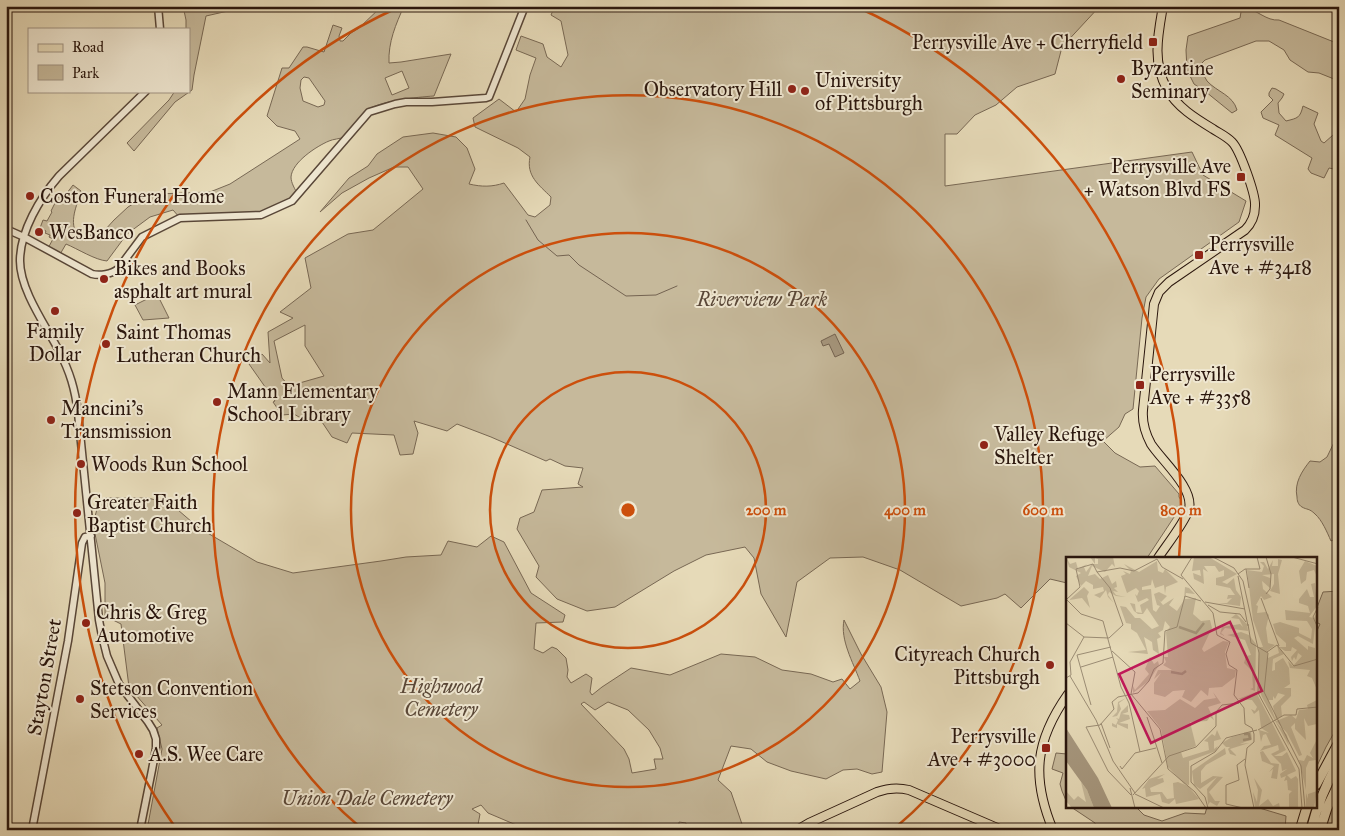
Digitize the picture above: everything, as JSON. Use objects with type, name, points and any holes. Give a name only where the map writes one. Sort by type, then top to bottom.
[{"type":"highway","points":[[1318,781],[1339,742]]},
{"type":"highway","points":[[1311,830],[1320,802],[1339,761]]},
{"type":"highway","points":[[1322,830],[1327,808],[1339,783]]},
{"type":"highway","points":[[1300,830],[1307,808]]},
{"type":"main road","points":[[1159,557],[1185,518],[1190,501],[1186,491],[1151,443],[1144,427],[1142,410],[1154,304],[1160,292],[1169,282],[1245,230],[1251,222],[1255,205],[1253,191],[1234,145],[1227,138],[1182,108],[1166,87],[1159,70],[1157,53],[1157,40],[1163,6]]},
{"type":"main road","points":[[1052,830],[1041,794],[1040,755],[1049,725],[1066,697]]},
{"type":"main road","points":[[797,830],[880,791],[896,788],[909,790],[1002,830]]},
{"type":"street","points":[[158,6],[160,28]]},
{"type":"street","points":[[6,229],[96,275],[114,272],[142,238],[180,218],[258,216],[289,204],[331,158],[369,112],[406,102],[432,102],[489,97],[525,6]]},
{"type":"street","points":[[140,830],[156,739],[148,722],[119,684],[107,656],[99,620],[74,387],[59,351],[23,283],[20,260],[24,237],[35,211],[50,186],[145,92]]},
{"type":"street","name":"Stayton Street","points":[[32,830],[68,641],[82,543],[85,537],[90,536]]},
{"type":"green space","points":[[183,6],[214,6],[228,11],[206,16],[192,90],[190,91],[190,28],[186,28]]},
{"type":"green space","points":[[382,6],[404,6],[391,40],[389,63],[451,54],[434,96],[389,102],[366,111],[344,137],[324,143],[300,160],[292,171],[291,177],[292,184],[298,195],[263,215],[180,218],[173,210],[150,217],[127,234],[107,261],[66,244],[59,256],[47,250],[53,239],[45,233],[46,231],[40,228],[43,220],[47,221],[58,197],[64,197],[73,185],[81,191],[74,214],[75,231],[78,236],[87,236],[104,231],[128,207],[141,199],[157,194],[210,192],[230,184],[300,139],[295,131],[277,126],[267,116],[282,68],[289,68],[303,47],[324,52],[333,25],[342,28],[339,36],[340,41],[343,41]],"holes":[[[402,71],[409,88],[392,95],[385,78]],[[304,77],[309,78],[325,101],[324,105],[318,107],[303,101],[300,88],[301,80]]]},
{"type":"green space","name":"Riverview Park","points":[[555,6],[1100,6],[1062,47],[1055,74],[1017,87],[996,105],[975,115],[957,134],[945,134],[945,186],[1192,152],[1203,175],[1246,201],[1239,222],[1159,279],[1146,297],[1142,318],[1133,409],[1125,414],[1119,427],[1103,441],[1115,453],[1140,467],[1155,466],[1179,494],[1181,500],[1180,508],[1148,557],[1066,557],[1066,583],[1050,579],[1021,608],[1005,594],[997,598],[961,606],[900,570],[863,557],[830,558],[797,582],[786,637],[761,594],[754,558],[745,547],[706,555],[674,571],[615,607],[587,611],[557,599],[536,577],[539,566],[517,529],[520,518],[534,512],[542,490],[583,487],[578,484],[583,468],[565,466],[550,459],[546,461],[457,424],[447,431],[414,421],[418,433],[413,454],[400,455],[394,435],[352,433],[347,443],[332,437],[320,419],[311,416],[304,420],[294,414],[282,415],[273,402],[275,401],[249,364],[262,354],[270,363],[268,332],[293,318],[280,312],[311,288],[305,258],[348,234],[373,230],[423,189],[408,167],[394,167],[342,193],[320,212],[349,178],[368,166],[377,154],[403,137],[433,133],[456,137],[467,148],[475,169],[469,184],[487,186],[504,183],[528,215],[535,217],[550,205],[551,197],[534,180],[530,170],[530,157],[518,148],[475,127],[473,118],[499,99],[516,112],[525,99],[536,58],[516,50],[521,36],[543,44],[547,57],[561,67],[568,55],[561,21],[551,15]],"holes":[[[305,325],[305,346],[324,376],[289,386],[282,378],[274,341]]]},
{"type":"green space","points":[[1245,8],[1334,42],[1337,37],[1339,38],[1339,81],[1319,73],[1308,72],[1290,60],[1284,50],[1269,41],[1256,41],[1205,60],[1200,65],[1207,81],[1228,97],[1237,110],[1232,113],[1194,84],[1187,70],[1186,50],[1188,36],[1240,18],[1241,12]]},
{"type":"green space","points":[[1272,88],[1284,94],[1278,103],[1279,113],[1286,121],[1298,117],[1303,106],[1318,113],[1314,124],[1321,141],[1324,143],[1336,134],[1339,142],[1339,170],[1329,168],[1324,178],[1311,173],[1308,169],[1312,158],[1275,135],[1279,125],[1263,118],[1261,112],[1273,100],[1269,96]]},
{"type":"green space","points":[[174,92],[189,92],[175,102],[134,151],[127,143],[169,100]]},
{"type":"green space","points":[[157,294],[169,318],[143,320],[135,305]]},
{"type":"green space","points":[[1339,432],[1339,541],[1336,539],[1331,541],[1318,517],[1299,504],[1296,492],[1302,473],[1310,461],[1320,462],[1327,457]]},
{"type":"green space","points":[[104,498],[148,498],[171,504],[199,528],[257,562],[293,573],[406,557],[441,555],[448,541],[477,547],[491,536],[504,542],[531,593],[565,615],[563,622],[536,623],[534,649],[543,653],[552,647],[557,649],[566,658],[567,677],[571,683],[586,674],[592,678],[590,692],[592,695],[631,668],[670,675],[721,654],[755,657],[782,670],[811,674],[833,682],[842,679],[850,689],[860,681],[845,643],[844,620],[861,654],[881,687],[887,712],[882,772],[872,774],[857,769],[843,770],[826,779],[791,771],[767,762],[751,749],[731,746],[718,780],[731,792],[744,830],[686,830],[686,823],[679,822],[679,830],[528,830],[488,813],[481,805],[472,809],[480,814],[477,830],[147,830],[162,749],[157,728],[162,725],[129,687],[121,624],[105,616],[105,583],[93,524],[97,509]],"holes":[[[584,702],[595,710],[608,702],[628,710],[649,730],[660,748],[663,759],[654,759],[656,769],[632,773],[629,759],[624,749],[581,704]]]},
{"type":"green space","points":[[1339,591],[1339,724],[1318,764],[1318,628],[1320,624],[1318,623],[1318,605],[1323,592]]},
{"type":"green space","points":[[1056,753],[1066,754],[1066,801],[1060,784],[1063,773],[1052,769]]},
{"type":"green space","points":[[1339,783],[1339,830],[1323,830]]},
{"type":"green space","points":[[1072,808],[1137,808],[1144,815],[1162,821],[1185,813],[1205,814],[1207,808],[1259,808],[1286,816],[1285,830],[1097,830],[1095,823]]},
{"type":"shaded area","points":[[835,334],[844,353],[835,357],[829,344],[823,346],[821,341]]},
{"type":"waterway","points":[[526,220],[538,240],[557,256],[569,255],[579,265],[626,296],[656,295],[677,286]]},
{"type":"place","name":"Perrysville Ave + Cherryfield","points":[[1153,42]]},
{"type":"place","name":"Byzantine Seminary","points":[[1121,79]]},
{"type":"place","name":"Observatory Hill","points":[[792,89]]},
{"type":"place","name":"University of Pittsburgh","points":[[805,91]]},
{"type":"place","name":"Perrysville Ave + Watson Blvd FS","points":[[1241,177]]},
{"type":"place","name":"Coston Funeral Home","points":[[30,196]]},
{"type":"place","name":"WesBanco","points":[[39,232]]},
{"type":"place","name":"Perrysville Ave + #3418","points":[[1199,255]]},
{"type":"place","name":"Bikes and Books asphalt art mural","points":[[104,279]]},
{"type":"place","name":"Family Dollar","points":[[55,311]]},
{"type":"place","name":"Saint Thomas Lutheran Church","points":[[106,344]]},
{"type":"place","name":"Perrysville Ave + #3358","points":[[1140,385]]},
{"type":"place","name":"Mann Elementary School Library","points":[[217,402]]},
{"type":"place","name":"Mancini's Transmission","points":[[51,420]]},
{"type":"place","name":"Valley Refuge Shelter","points":[[984,445]]},
{"type":"place","name":"Woods Run School","points":[[81,464]]},
{"type":"place","name":"Greater Faith Baptist Church","points":[[77,513]]},
{"type":"place","name":"Chris & Greg Automotive","points":[[86,623]]},
{"type":"place","name":"Cityreach Church Pittsburgh","points":[[1050,665]]},
{"type":"place","name":"Stetson Convention Services","points":[[80,699]]},
{"type":"place","name":"Perrysville Ave + #3000","points":[[1046,748]]},
{"type":"place","name":"A.S. Wee Care","points":[[139,754]]},
{"type":"park label","name":"Highwood Cemetery","points":[[441,698]]},
{"type":"park label","name":"Union Dale Cemetery","points":[[367,798]]}]
